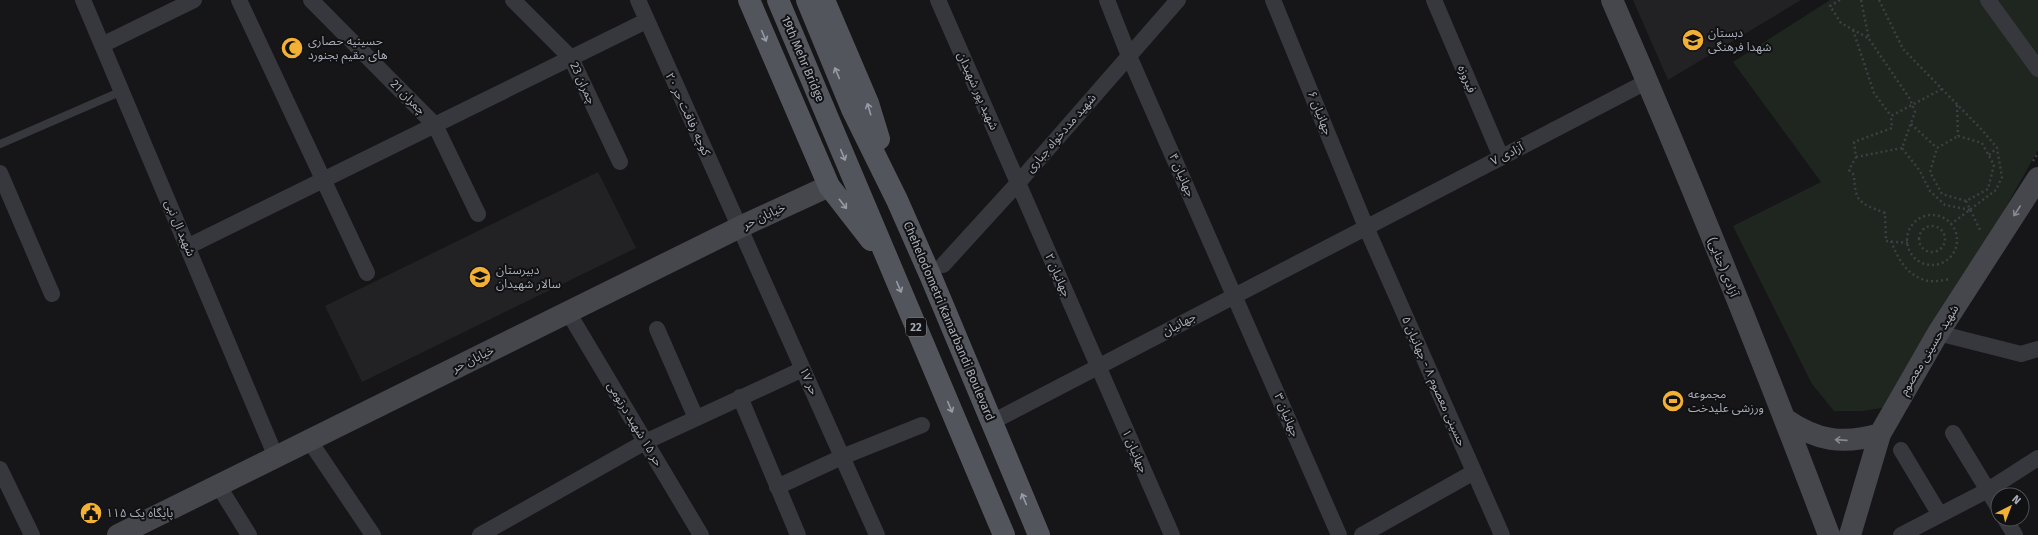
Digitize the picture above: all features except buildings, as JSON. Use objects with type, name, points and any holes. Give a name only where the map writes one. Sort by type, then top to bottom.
[{"type":"main road","points":[[749,0],[829,186],[889,263]]},
{"type":"main road","name":"19th Mehr Bridge","points":[[778,0],[889,263]]},
{"type":"main road","name":"Chehelodometri Kamarbandi Boulevard","points":[[807,0],[852,109],[897,200],[1039,535]]},
{"type":"main road","points":[[824,0],[868,103],[897,200]]},
{"type":"main road","name":"آزادی (حنایی)","points":[[1612,0],[1648,81],[1785,418],[1830,535]]},
{"type":"main road","name":"شهید حسینی معصوم","points":[[1850,535],[1880,434],[1938,333],[2038,178]]},
{"type":"main road","name":"خیابان حر","points":[[118,535],[740,227],[829,186]]},
{"type":"main road","name":"22","points":[[889,263],[1004,535]]},
{"type":"main road","points":[[1785,418],[1799,428],[1830,440],[1847,441],[1880,434]]},
{"type":"street","name":"شهید ال نبی","points":[[83,0],[276,457]]},
{"type":"street","points":[[102,45],[194,0]]},
{"type":"street","points":[[239,0],[367,273]]},
{"type":"street","name":"چمران 21","points":[[311,0],[435,125],[478,214]]},
{"type":"street","name":"چمران 23","points":[[512,0],[571,58],[620,162]]},
{"type":"street","name":"کوچه رفاقت حر ۲۰","points":[[638,0],[646,21],[740,227]]},
{"type":"street","name":"شهید پور شهیدان","points":[[938,0],[1018,183]]},
{"type":"street","name":"جهانیان ۴","points":[[1107,0],[1129,56],[1235,295]]},
{"type":"street","name":"شهید مددخواه جباری","points":[[943,264],[1018,183],[1178,0]]},
{"type":"street","name":"جهانیان ۶","points":[[1273,0],[1366,227]]},
{"type":"street","name":"فیروزه","points":[[1434,0],[1500,157]]},
{"type":"street","points":[[1988,0],[2038,69]]},
{"type":"street","points":[[187,247],[646,21]]},
{"type":"street","name":"آزادی ۷","points":[[1366,227],[1648,81]]},
{"type":"street","points":[[0,173],[52,294]]},
{"type":"street","name":"جهانیان ۲","points":[[1018,183],[1098,366]]},
{"type":"street","name":"حر ۱۷","points":[[740,227],[877,535]]},
{"type":"street","name":"جهانیان","points":[[992,422],[1366,227]]},
{"type":"street","name":"حسینی معصوم ۸ - جهانیان ۵","points":[[1366,227],[1502,535]]},
{"type":"street","name":"جهانیان ۳","points":[[1235,295],[1339,535]]},
{"type":"street","name":"حر ۱۵ شهید درتومی","points":[[568,312],[701,535]]},
{"type":"street","points":[[657,329],[696,418]]},
{"type":"street","points":[[1938,333],[2021,354],[2038,349]]},
{"type":"street","name":"جهانیان ۱","points":[[1098,366],[1172,535]]},
{"type":"street","points":[[480,535],[645,442],[803,369]]},
{"type":"street","points":[[740,397],[797,534]]},
{"type":"street","points":[[778,486],[842,457],[922,425]]},
{"type":"street","points":[[1953,432],[1990,493]]},
{"type":"street","points":[[309,440],[373,535]]},
{"type":"street","points":[[1901,450],[1940,515]]},
{"type":"street","points":[[1901,535],[1988,490],[2038,458]]},
{"type":"street","points":[[0,469],[32,535]]},
{"type":"street","points":[[1362,535],[1474,472]]},
{"type":"street","points":[[218,485],[249,535]]},
{"type":"lane","points":[[0,144],[122,91]]},
{"type":"path","points":[[1840,0],[1830,6],[1841,23],[1869,39]]},
{"type":"path","points":[[1861,0],[1869,39],[1910,99],[1915,112],[1902,148]]},
{"type":"path","points":[[1878,0],[1903,49],[1957,104],[1997,148],[2002,177],[1996,190],[1951,224]]},
{"type":"path","points":[[1853,30],[1874,93],[1891,116],[1892,128],[1854,142],[1856,157],[1849,170],[1854,175],[1855,193],[1863,204],[1885,213],[1886,241],[1908,243]]},
{"type":"path","points":[[1891,116],[1942,89]]},
{"type":"path","points":[[1957,104],[1958,136]]},
{"type":"path","points":[[1911,124],[1937,148]]},
{"type":"path","points":[[1958,136],[1982,143],[1994,165],[1988,189],[1966,201],[1942,194],[1930,172],[1937,148],[1958,136]]},
{"type":"path","points":[[1856,157],[1902,148]]},
{"type":"path","points":[[1902,148],[1920,171],[1930,191],[1945,205],[1970,210]]},
{"type":"path","points":[[1989,155],[1997,148]]},
{"type":"path","points":[[1966,201],[1983,234],[1996,243]]},
{"type":"path","points":[[1932,215],[1947,219],[1956,232],[1957,247],[1948,260],[1933,266],[1918,261],[1908,249],[1908,243],[1908,233],[1917,220],[1932,215]]},
{"type":"path","points":[[1928,225],[1939,227],[1945,236],[1943,246],[1934,253],[1924,251],[1918,242],[1920,232],[1928,225]]},
{"type":"path","points":[[1891,242],[1899,261],[1915,276],[1929,281],[1953,279]]},
{"type":"shaded area","name":"دبستان شهدا فرهنگی","points":[[1633,0],[1801,0],[1668,80]]},
{"type":"shaded area","points":[[1830,0],[2038,0],[2038,150],[1894,406],[1863,411],[1834,411],[1812,384],[1733,226],[1821,182],[1733,62]]},
{"type":"shaded area","name":"دبیرستان سالار شهیدان","points":[[598,172],[636,248],[362,382],[325,306]]},
{"type":"place","name":"دبستان شهدا فرهنگی","points":[[1693,40]]},
{"type":"place","name":"حسینیه حصاری های مقیم بجنورد","points":[[292,48]]},
{"type":"place","name":"دبیرستان سالار شهیدان","points":[[480,277]]},
{"type":"place","name":"مجموعه ورزشی علیدخت","points":[[1673,401]]},
{"type":"place","name":"پایگاه یک ۱۱۵","points":[[91,513]]}]
